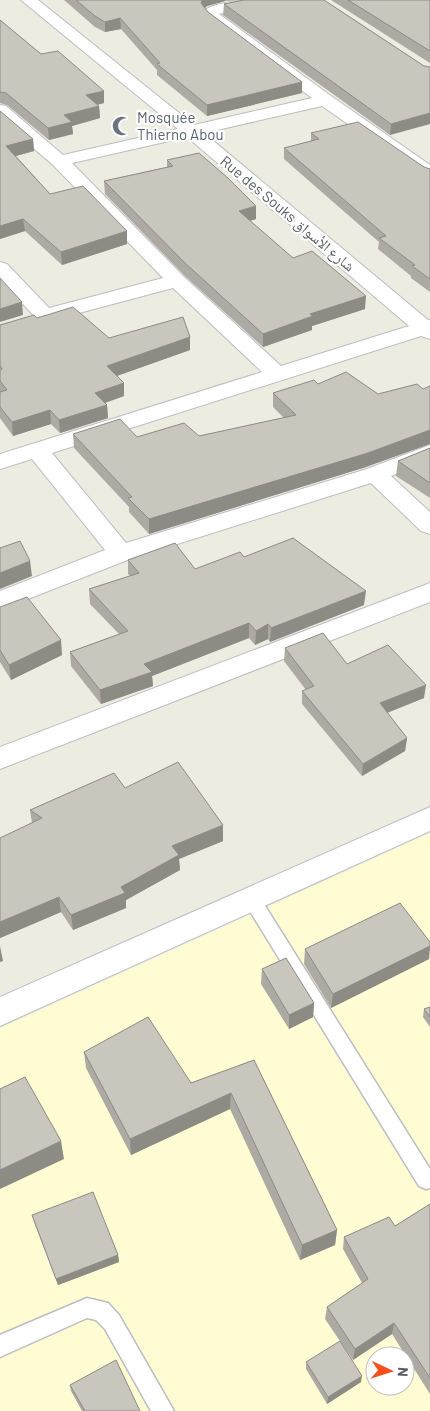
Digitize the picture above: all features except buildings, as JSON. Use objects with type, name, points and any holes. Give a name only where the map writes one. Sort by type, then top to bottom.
[{"type":"street","name":"Rue des Souks شارع الأسواق","points":[[29,0],[190,130],[428,329]]},
{"type":"street","points":[[264,0],[211,12],[214,18],[325,100],[430,173]]},
{"type":"street","points":[[59,160],[325,100]]},
{"type":"street","points":[[0,110],[59,160],[177,281],[278,375]]},
{"type":"street","points":[[0,268],[36,319],[177,281]]},
{"type":"street","points":[[0,462],[428,329]]},
{"type":"street","points":[[37,450],[121,553]]},
{"type":"street","points":[[0,601],[121,553],[375,474],[430,452]]},
{"type":"street","points":[[375,474],[430,526]]},
{"type":"street","points":[[0,758],[430,592]]},
{"type":"street","points":[[0,1012],[430,818]]},
{"type":"lane","points":[[251,898],[426,1180]]},
{"type":"lane","points":[[0,1346],[87,1308],[101,1310],[112,1322],[163,1411]]},
{"type":"shaded area","points":[[430,833],[430,1411],[0,1411],[0,1028]]},
{"type":"place","name":"Mosquée Thierno Abou","points":[[122,126]]}]
